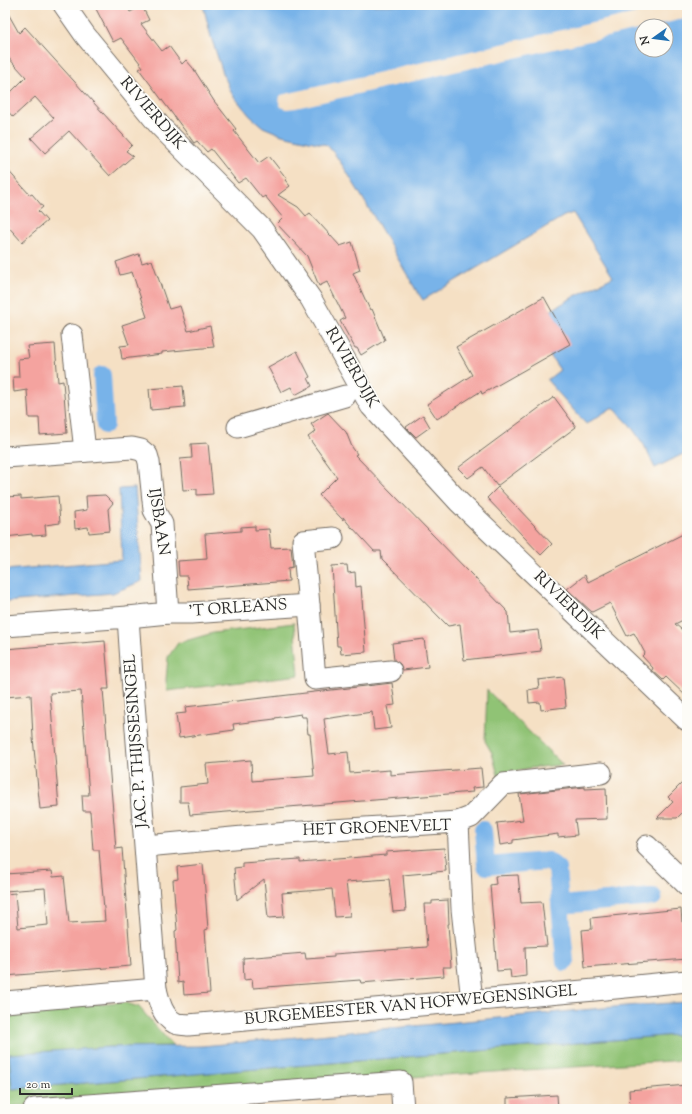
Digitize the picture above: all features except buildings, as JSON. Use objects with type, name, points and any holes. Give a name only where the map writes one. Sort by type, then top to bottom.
[{"type":"street","name":"RIVIERDIJK","points":[[64,5],[85,35],[160,126],[262,229],[311,299],[371,406],[459,502],[687,720]]},
{"type":"street","points":[[72,335],[85,451]]},
{"type":"street","name":"RIVIERDIJK","points":[[238,427],[345,396]]},
{"type":"street","name":"IJSBAAN","points":[[5,457],[132,448],[141,450],[147,455],[151,472],[154,510],[162,524],[168,613]]},
{"type":"street","name":"'T ORLEANS","points":[[333,538],[303,541],[315,679],[391,671]]},
{"type":"street","name":"'T ORLEANS","points":[[168,613],[191,613],[309,604]]},
{"type":"street","points":[[5,626],[168,613]]},
{"type":"street","name":"JAC. P. THIJSSESINGEL","points":[[128,617],[156,989]]},
{"type":"street","points":[[458,822],[471,817],[503,784],[601,773]]},
{"type":"street","name":"HET GROENEVELT","points":[[146,846],[287,833],[458,822],[462,908],[472,1001]]},
{"type":"street","points":[[647,846],[687,885]]},
{"type":"street","name":"BURGEMEESTER VAN HOFWEGENSINGEL","points":[[156,989],[158,999],[165,1014],[175,1023],[188,1025],[687,981]]},
{"type":"street","points":[[5,1002],[156,989]]},
{"type":"street","points":[[34,1109],[401,1082],[403,1109]]},
{"type":"green space","points":[[294,623],[299,675],[167,691],[166,680],[168,657],[178,643],[213,633]]},
{"type":"green space","points":[[487,690],[563,765],[521,770],[499,779],[492,753],[485,741]]},
{"type":"green space","points":[[123,1002],[139,1007],[173,1046],[109,1047],[9,1054],[12,1089],[687,1034],[687,1060],[315,1083],[5,1107],[5,1010]]},
{"type":"water","points":[[203,5],[687,5],[687,452],[655,468],[644,445],[630,425],[613,407],[586,424],[547,380],[560,370],[549,354],[550,311],[575,296],[613,277],[573,213],[564,216],[423,300],[332,150],[327,145],[282,135],[263,127],[250,116],[232,94],[211,37]]},
{"type":"water","points":[[135,488],[142,581],[113,593],[5,602],[5,570],[122,560],[119,489]]},
{"type":"water","points":[[687,1002],[687,1034],[12,1089],[9,1054],[109,1047],[202,1046],[625,1006]]},
{"type":"pier","points":[[670,5],[687,5],[687,18],[674,21],[674,18],[634,18],[634,31],[296,108],[287,109],[281,107],[278,100],[281,95]]},
{"type":"waterway","points":[[102,375],[105,425]]},
{"type":"waterway","points":[[483,830],[486,866],[548,861],[557,868],[565,962]]},
{"type":"waterway","points":[[560,905],[653,897]]}]
